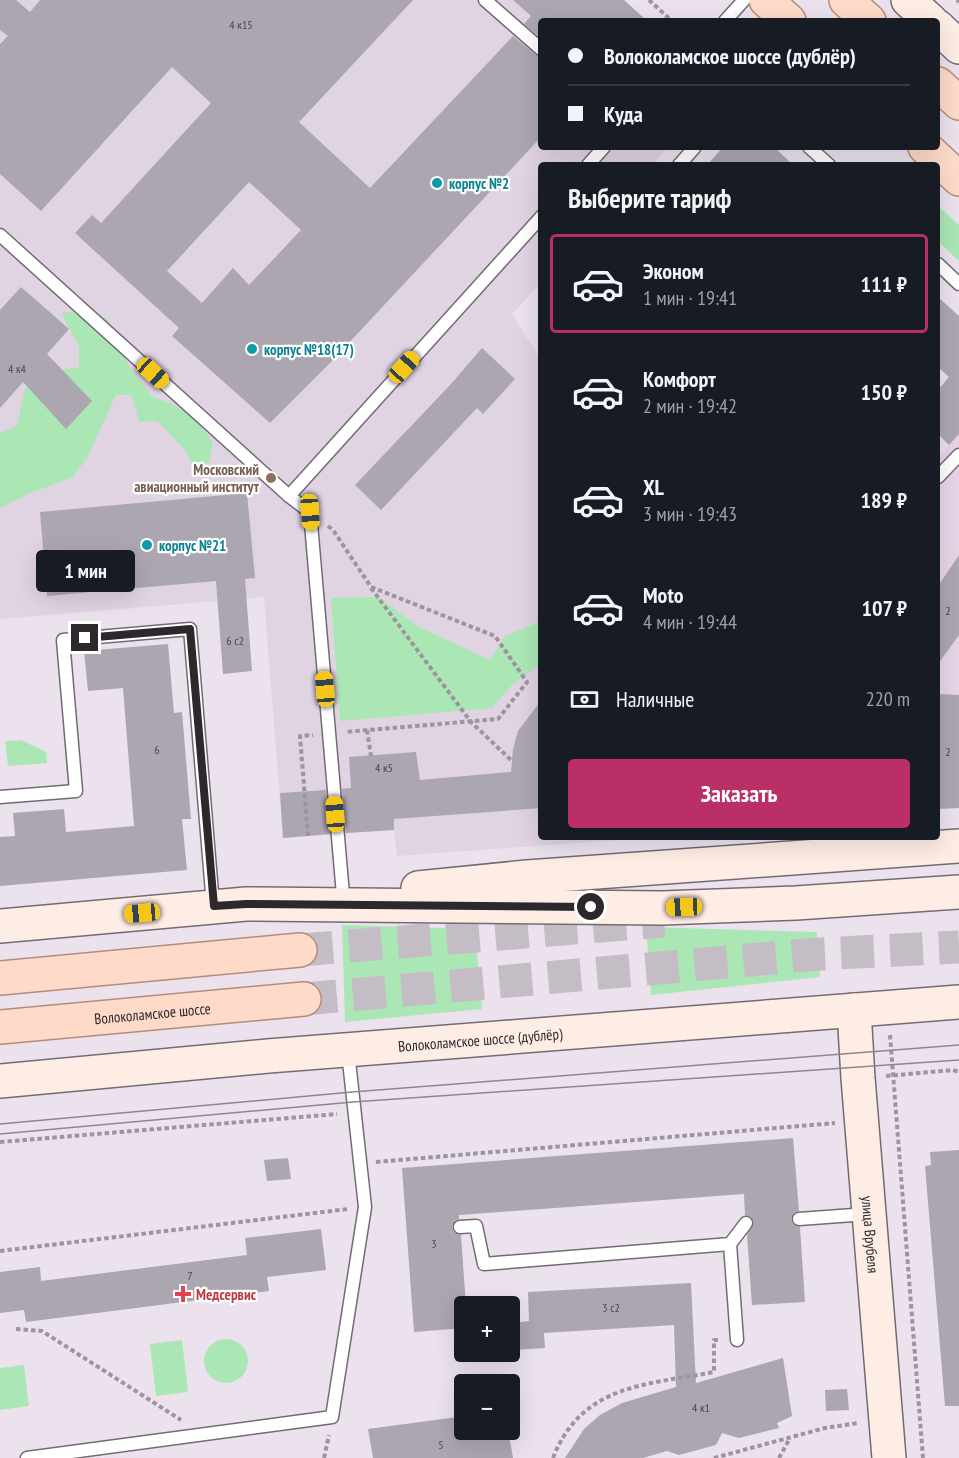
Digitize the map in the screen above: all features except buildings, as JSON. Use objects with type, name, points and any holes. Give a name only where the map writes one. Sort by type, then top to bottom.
[{"type":"main road","points":[[766,0],[786,18]]},
{"type":"main road","points":[[846,0],[866,18]]},
{"type":"main road","points":[[908,0],[928,18]]},
{"type":"main road","points":[[940,29],[959,46]]},
{"type":"main road","points":[[928,150],[959,179]]},
{"type":"main road","points":[[0,926],[821,850],[959,846]]},
{"type":"main road","points":[[246,904],[662,908],[796,903],[959,892]]},
{"type":"main road","points":[[0,978],[300,950]]},
{"type":"main road","name":"Волоколамское шоссе","points":[[0,1027],[304,999]]},
{"type":"main road","name":"Волоколамское шоссе (дублёр)","points":[[0,1081],[348,1050],[959,1002]]},
{"type":"main road","name":"улица Врубеля","points":[[854,1010],[889,1458]]},
{"type":"lane","points":[[485,0],[538,46]]},
{"type":"lane","points":[[728,18],[744,0]]},
{"type":"lane","points":[[591,162],[601,150]]},
{"type":"lane","points":[[682,162],[692,150]]},
{"type":"lane","points":[[813,150],[826,162]]},
{"type":"lane","points":[[289,496],[538,220]]},
{"type":"lane","points":[[0,235],[289,496],[310,512],[343,895]]},
{"type":"lane","points":[[940,266],[959,284]]},
{"type":"lane","points":[[940,475],[959,455]]},
{"type":"lane","points":[[0,797],[76,791],[63,640],[190,629],[214,906]]},
{"type":"lane","points":[[27,1458],[332,1418],[365,1207],[348,1050]]},
{"type":"lane","points":[[799,1219],[869,1214]]},
{"type":"lane","points":[[737,1340],[730,1244],[746,1223]]},
{"type":"lane","points":[[460,1227],[476,1226],[484,1264],[730,1244]]},
{"type":"path","points":[[649,0],[669,18]]},
{"type":"path","points":[[310,512],[333,530],[371,587],[471,722],[512,761]]},
{"type":"path","points":[[308,836],[300,736],[498,719],[527,682],[495,636],[371,587]]},
{"type":"path","points":[[367,730],[371,756]]},
{"type":"path","points":[[890,1035],[922,1458]]},
{"type":"path","points":[[858,1078],[953,1070],[959,1072]]},
{"type":"path","points":[[0,1142],[343,1114]]},
{"type":"path","points":[[371,1162],[842,1122]]},
{"type":"path","points":[[0,1251],[365,1207]]},
{"type":"path","points":[[16,1329],[42,1331],[183,1420],[185,1437]]},
{"type":"path","points":[[553,1458],[562,1437],[574,1421],[602,1398],[628,1388],[714,1372],[714,1340],[737,1340]]},
{"type":"path","points":[[714,1458],[825,1428],[859,1423]]},
{"type":"path","points":[[779,1458],[791,1437]]},
{"type":"shaded area","name":"Московский авиационный институт","points":[[0,0],[624,0],[644,18],[538,18],[538,150],[665,150],[655,162],[538,162],[538,286],[512,314],[538,355],[538,840],[618,840],[397,856],[394,830],[283,838],[264,597],[0,619]]},
{"type":"shaded area","points":[[959,434],[959,808],[940,809],[940,456]]},
{"type":"green space","points":[[940,208],[959,225],[959,261],[940,243]]},
{"type":"green space","points":[[72,312],[105,317],[121,339],[128,365],[153,397],[168,402],[191,415],[213,442],[209,463],[194,468],[185,450],[157,421],[139,422],[132,395],[116,395],[88,456],[73,477],[28,494],[0,508],[0,433],[17,426],[24,392],[36,374],[79,367],[79,346],[61,313]]},
{"type":"green space","points":[[378,597],[419,627],[490,660],[505,636],[538,622],[538,665],[511,686],[492,708],[340,721],[331,598]]},
{"type":"green space","points":[[21,740],[46,752],[47,763],[8,766],[5,741]]},
{"type":"green space","points":[[342,925],[475,929],[482,1009],[345,1022]]},
{"type":"green space","points":[[646,927],[817,932],[820,977],[651,995]]},
{"type":"green space","points":[[226,1339],[241,1346],[248,1361],[241,1376],[226,1383],[211,1376],[204,1361],[211,1346]]},
{"type":"green space","points":[[182,1340],[188,1392],[156,1396],[150,1344]]},
{"type":"green space","points":[[24,1365],[29,1406],[0,1410],[0,1368]]},
{"type":"tunnel","points":[[300,950],[664,921]]},
{"type":"tunnel","points":[[304,999],[818,954],[959,947]]},
{"type":"tram line","points":[[0,1124],[352,1092],[959,1045]]},
{"type":"tram line","points":[[0,1134],[353,1102],[959,1060]]},
{"type":"place","name":"корпус №2","points":[[437,183]]},
{"type":"place","name":"корпус №18(17)","points":[[252,349]]},
{"type":"place","name":"Московский авиационный институт","points":[[271,478]]},
{"type":"place","name":"корпус №21","points":[[147,545]]},
{"type":"place","name":"Медсервис","points":[[183,1294]]},
{"type":"route","points":[[85,638],[190,629],[214,906],[246,904],[591,907]]}]
